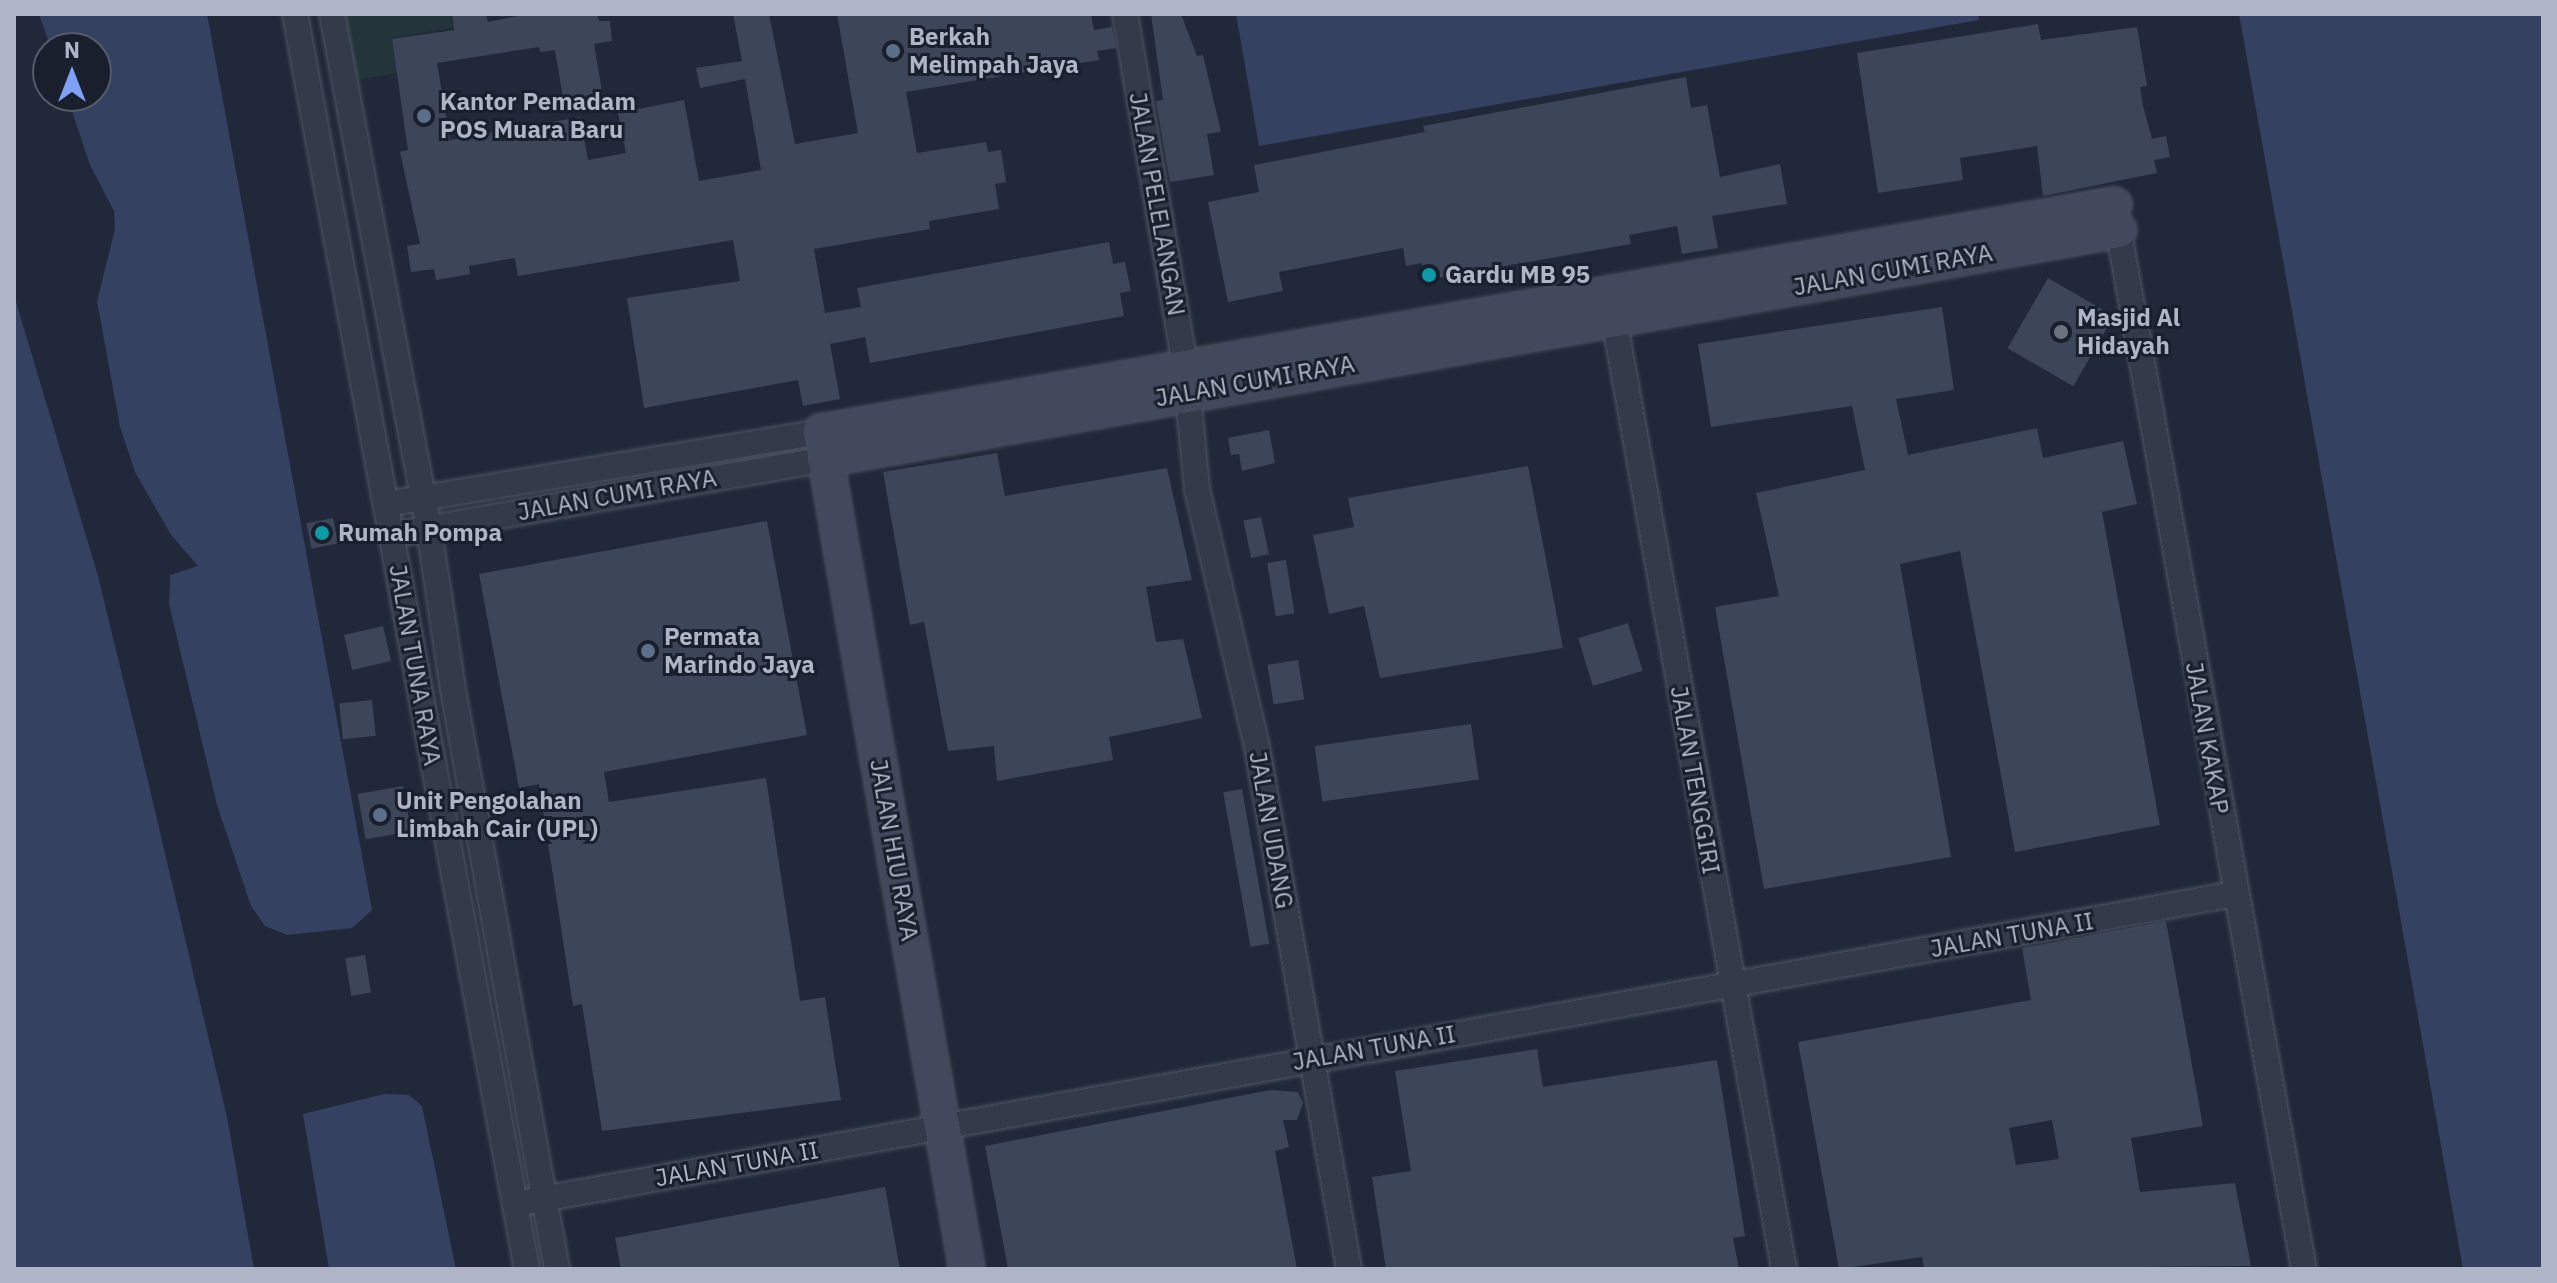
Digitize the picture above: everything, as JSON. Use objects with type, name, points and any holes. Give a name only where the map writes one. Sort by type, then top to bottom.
[{"type":"street","name":"JALAN TUNA RAYA","points":[[295,14],[527,1269]]},
{"type":"street","name":"JALAN TUNA RAYA","points":[[332,14],[429,529],[453,690],[557,1269]]},
{"type":"street","name":"JALAN PELELANGAN","points":[[1125,14],[1187,379]]},
{"type":"street","name":"JALAN CUMI RAYA","points":[[391,535],[568,502],[823,445],[1367,347],[2117,218]]},
{"type":"street","name":"JALAN KAKAP","points":[[2117,218],[2234,894],[2304,1269]]},
{"type":"street","points":[[347,295],[384,288]]},
{"type":"street","name":"JALAN TENGGIRI","points":[[1612,305],[1784,1269]]},
{"type":"street","name":"JALAN UDANG","points":[[1187,379],[1197,489],[1257,747],[1349,1269]]},
{"type":"street","name":"JALAN CUMI RAYA","points":[[386,504],[563,475],[823,445]]},
{"type":"street","name":"JALAN HIU RAYA","points":[[823,445],[967,1269]]},
{"type":"street","points":[[563,475],[568,502]]},
{"type":"street","points":[[420,696],[453,690]]},
{"type":"street","name":"JALAN TUNA II","points":[[515,1204],[2234,894]]},
{"type":"street","points":[[465,939],[497,931]]},
{"type":"shaded area","points":[[336,14],[451,14],[453,28],[392,38],[397,73],[347,82]]},
{"type":"water","points":[[39,14],[207,14],[372,910],[352,928],[287,935],[265,926],[251,906],[217,805],[169,604],[170,575],[198,566],[171,535],[135,472],[120,427],[97,301],[115,229],[114,211],[90,165],[72,112],[112,112],[112,32],[45,32]]},
{"type":"water","points":[[1236,14],[1978,14],[1979,20],[1259,146]]},
{"type":"water","points":[[2239,14],[2543,14],[2543,1269],[2463,1269]]},
{"type":"water","points":[[14,295],[98,576],[227,1117],[254,1269],[14,1269]]},
{"type":"water","points":[[384,1094],[409,1095],[422,1106],[456,1269],[329,1269],[303,1114]]},
{"type":"building","points":[[452,14],[486,14],[488,22],[528,14],[597,14],[599,21],[610,21],[612,41],[594,44],[604,103],[565,110],[555,50],[540,52],[539,47],[437,63],[450,140],[580,117],[588,160],[626,153],[618,113],[684,100],[699,181],[761,170],[745,79],[700,88],[696,68],[742,61],[733,14],[769,14],[795,144],[858,133],[837,14],[1091,14],[1094,30],[1112,27],[1116,48],[1097,51],[1099,60],[906,92],[917,153],[986,142],[988,152],[1001,150],[1006,182],[995,184],[999,209],[929,221],[930,229],[814,249],[825,313],[861,307],[857,288],[1109,242],[1113,264],[1125,262],[1131,291],[1120,293],[1124,316],[870,363],[865,337],[830,344],[840,399],[803,406],[798,380],[644,408],[627,298],[740,281],[733,240],[518,276],[515,258],[469,266],[470,274],[436,280],[434,269],[411,272],[407,246],[420,244],[400,152],[408,150],[392,39],[454,30]]},
{"type":"building","points":[[1151,14],[1181,14],[1197,56],[1203,55],[1221,132],[1207,134],[1214,175],[1170,182],[1156,101],[1163,100]]},
{"type":"building","points":[[2038,24],[2041,40],[2137,27],[2147,86],[2140,87],[2143,106],[2152,139],[2166,136],[2170,157],[2154,160],[2157,173],[2043,196],[2037,146],[1960,158],[1963,180],[1878,193],[1857,53]]},
{"type":"building","points":[[1686,77],[1691,108],[1707,105],[1720,177],[1780,164],[1787,204],[1712,216],[1718,248],[1682,254],[1677,226],[1629,235],[1631,244],[1425,280],[1422,263],[1406,266],[1403,248],[1279,272],[1283,291],[1228,302],[1208,202],[1259,192],[1254,165],[1425,132],[1423,126]]},
{"type":"building","name":"Masjid Al Hidayah","points":[[2048,278],[2114,316],[2073,386],[2008,348]]},
{"type":"building","points":[[1942,307],[1954,390],[1896,399],[1908,455],[2037,428],[2043,458],[2123,441],[2137,504],[2102,512],[2160,825],[2015,852],[1960,551],[1900,564],[1951,857],[1764,889],[1715,607],[1779,596],[1756,493],[1865,470],[1852,406],[1711,427],[1698,344]]},
{"type":"building","points":[[1269,430],[1275,463],[1242,471],[1239,454],[1231,455],[1228,438]]},
{"type":"building","points":[[997,453],[1005,496],[1167,468],[1192,580],[1146,587],[1156,642],[1183,639],[1202,718],[1109,737],[1113,760],[997,781],[994,746],[948,751],[924,622],[910,625],[883,472]]},
{"type":"building","points":[[1528,466],[1563,648],[1380,678],[1364,606],[1329,614],[1313,535],[1354,527],[1348,498]]},
{"type":"building","points":[[1261,517],[1269,554],[1251,558],[1243,521]]},
{"type":"building","name":"Rumah Pompa","points":[[333,518],[338,544],[311,549],[306,523]]},
{"type":"building","points":[[767,521],[807,735],[604,772],[609,802],[766,778],[800,1001],[825,997],[841,1100],[602,1131],[582,1004],[573,1006],[539,784],[519,788],[479,574]]},
{"type":"building","points":[[1286,560],[1294,613],[1276,616],[1267,563]]},
{"type":"building","points":[[1628,623],[1643,671],[1593,686],[1578,638]]},
{"type":"building","points":[[383,626],[391,661],[352,670],[344,635]]},
{"type":"building","points":[[1298,660],[1304,700],[1274,704],[1267,665]]},
{"type":"building","points":[[372,700],[376,736],[343,739],[339,703]]},
{"type":"building","points":[[1471,724],[1479,779],[1322,801],[1315,746]]},
{"type":"building","points":[[403,786],[411,831],[366,839],[358,794]]},
{"type":"building","points":[[1242,789],[1269,944],[1251,947],[1223,792]]},
{"type":"building","points":[[2166,921],[2203,1126],[2131,1138],[2140,1192],[2235,1183],[2251,1266],[1924,1269],[1922,1257],[1839,1269],[1798,1042],[2031,1000],[2022,948]],"holes":[[[2052,1120],[2059,1159],[2016,1165],[2009,1128]]]},
{"type":"building","points":[[365,955],[371,993],[351,996],[345,958]]},
{"type":"building","points":[[1537,1049],[1543,1087],[1717,1060],[1745,1236],[1733,1238],[1739,1269],[1386,1269],[1372,1177],[1411,1171],[1395,1071]]},
{"type":"building","points":[[1270,1090],[1298,1092],[1303,1103],[1297,1120],[1283,1120],[1289,1147],[1275,1151],[1297,1269],[1008,1269],[985,1146]]},
{"type":"building","points":[[885,1187],[900,1269],[621,1269],[615,1238]]},
{"type":"place","name":"Berkah Melimpah Jaya","points":[[893,51]]},
{"type":"place","name":"Kantor Pemadam POS Muara Baru","points":[[424,116]]},
{"type":"place","name":"Gardu MB 95","points":[[1429,275]]},
{"type":"place","name":"Masjid Al Hidayah","points":[[2061,332]]},
{"type":"place","name":"Rumah Pompa","points":[[322,533]]},
{"type":"place","name":"Permata Marindo Jaya","points":[[648,651]]},
{"type":"place","name":"Unit Pengolahan Limbah Cair (UPL)","points":[[380,815]]}]
